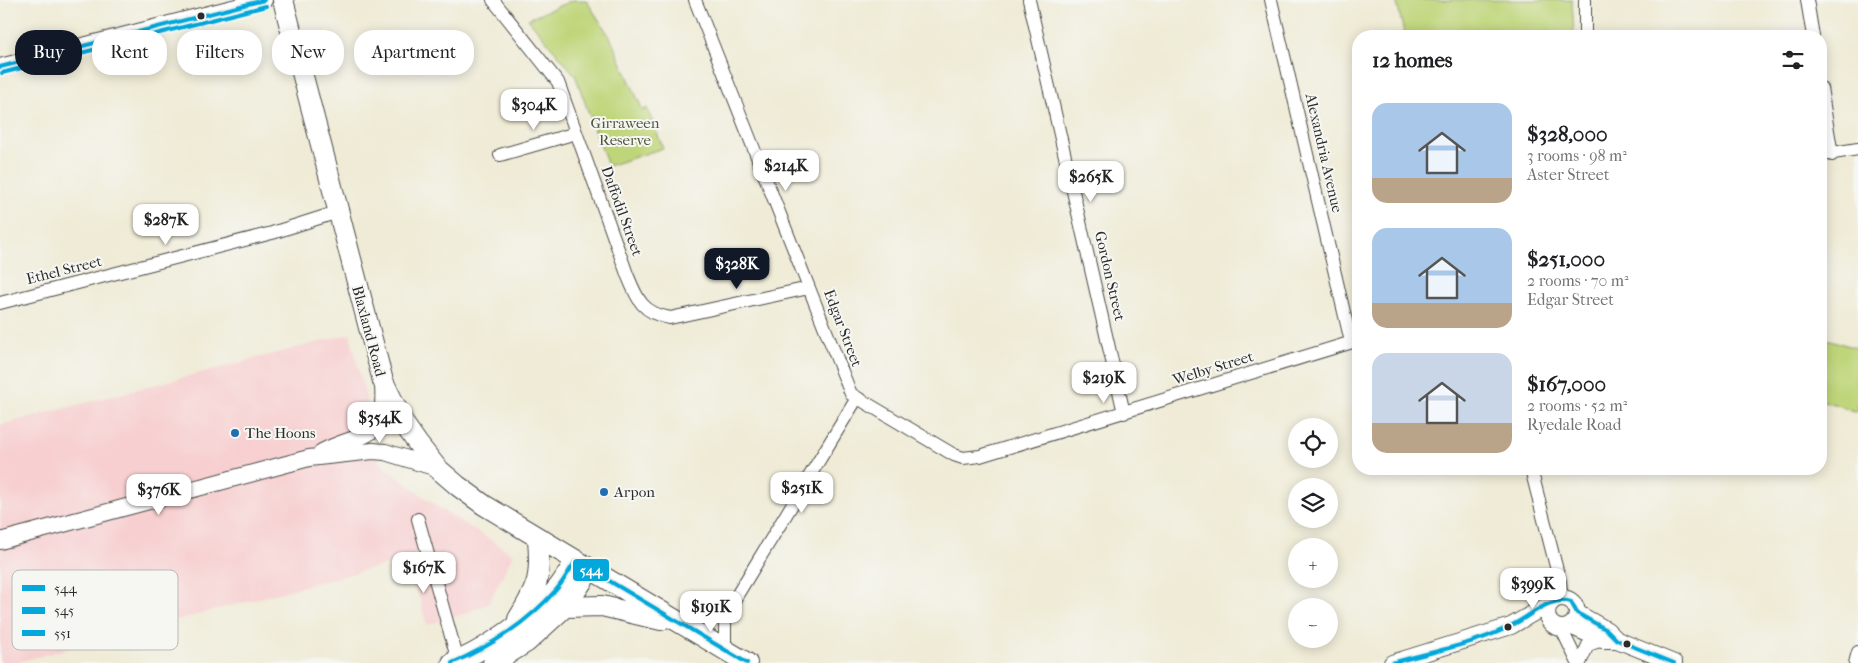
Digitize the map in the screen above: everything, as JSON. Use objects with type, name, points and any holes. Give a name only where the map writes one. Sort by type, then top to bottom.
[{"type":"main road","name":"Blaxland Road","points":[[283,0],[383,382],[404,424],[437,468],[484,505],[747,663]]},
{"type":"main road","points":[[515,625],[538,582],[540,572],[538,538]]},
{"type":"main road","points":[[455,662],[490,644],[540,607],[583,565]]},
{"type":"main road","points":[[494,663],[527,642],[565,607],[583,565]]},
{"type":"main road","points":[[565,607],[602,606],[684,625]]},
{"type":"street","points":[[0,67],[264,0]]},
{"type":"street","name":"Daffodil Street","points":[[493,0],[558,82],[634,293],[645,309],[656,316],[670,318],[809,288]]},
{"type":"street","name":"Edgar Street","points":[[695,0],[851,394],[857,398]]},
{"type":"street","name":"Gordon Street","points":[[1029,0],[1124,412]]},
{"type":"street","name":"Alexandria Avenue","points":[[1271,0],[1352,329]]},
{"type":"street","points":[[1585,0],[1585,30]]},
{"type":"street","points":[[1807,0],[1812,30]]},
{"type":"street","points":[[500,155],[576,133]]},
{"type":"street","points":[[1827,155],[1858,149]]},
{"type":"street","name":"Ethel Street","points":[[0,304],[272,233],[338,212]]},
{"type":"street","name":"Welby Street","points":[[857,398],[954,455],[963,458],[980,456],[1352,342]]},
{"type":"street","points":[[309,458],[333,446],[367,434],[378,425],[384,416],[383,382]]},
{"type":"street","points":[[725,650],[725,616],[857,398]]},
{"type":"street","points":[[0,541],[309,458],[373,450],[437,468]]},
{"type":"street","points":[[1533,475],[1560,582],[1556,601],[1547,614],[1565,623]]},
{"type":"street","points":[[418,519],[455,662]]},
{"type":"street","points":[[1392,663],[1512,626],[1556,601],[1571,602],[1565,623],[1579,663]]},
{"type":"street","points":[[1512,626],[1565,623],[1607,630],[1610,640]]},
{"type":"street","points":[[1579,663],[1588,644],[1610,640],[1674,663]]},
{"type":"street","points":[[1856,663],[1858,652]]},
{"type":"shaded area","points":[[350,334],[368,406],[367,434],[373,451],[384,467],[439,508],[513,554],[489,603],[467,613],[427,625],[408,559],[178,620],[178,570],[12,570],[12,650],[63,650],[14,663],[0,663],[0,425]]},
{"type":"green space","name":"Girraween Reserve","points":[[573,0],[586,0],[610,37],[643,111],[647,108],[663,148],[608,166],[575,75],[528,19]]},
{"type":"green space","points":[[1396,0],[1572,0],[1574,30],[1404,30]]},
{"type":"green space","points":[[1827,339],[1858,349],[1858,412],[1827,402]]},
{"type":"transit line","name":"545","points":[[0,67],[264,0]]},
{"type":"transit line","name":"551","points":[[2,73],[266,6]]},
{"type":"transit line","name":"544","points":[[452,663],[494,641],[521,623],[556,590],[576,561],[747,663]]},
{"type":"transit line","name":"544","points":[[1392,663],[1487,636],[1516,623],[1556,601],[1571,602],[1577,613],[1607,630],[1617,640],[1674,663]]},
{"type":"place","name":"The Hoons","points":[[235,433]]},
{"type":"place","name":"Arpon","points":[[604,492]]}]
